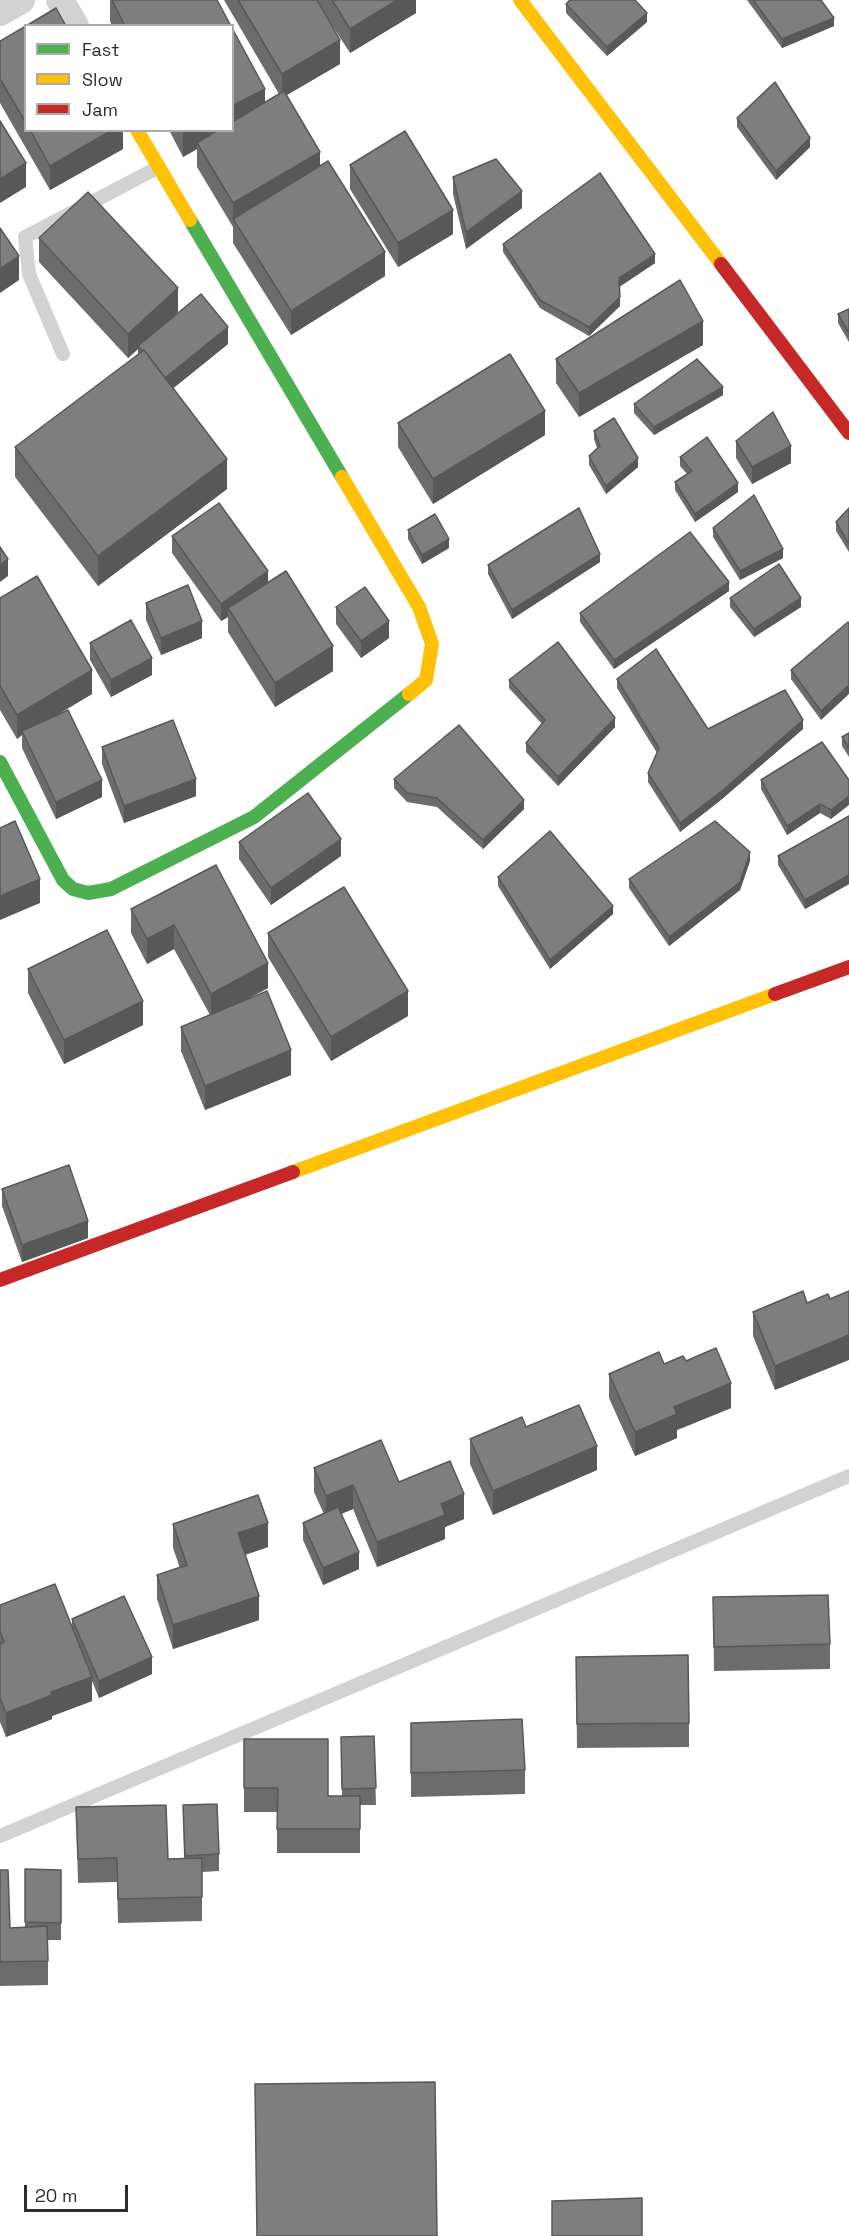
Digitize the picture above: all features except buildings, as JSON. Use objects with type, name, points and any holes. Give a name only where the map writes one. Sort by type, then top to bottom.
[{"type":"street","points":[[0,12],[21,0]]},
{"type":"street","points":[[60,0],[74,24]]},
{"type":"street","points":[[520,0],[849,433]]},
{"type":"street","points":[[0,762],[63,880],[74,889],[88,893],[111,889],[254,817],[426,680],[432,644],[418,607],[138,132]]},
{"type":"street","points":[[0,1280],[849,967]]},
{"type":"lane","points":[[63,354],[29,274],[25,237],[159,167]]},
{"type":"lane","points":[[0,1836],[849,1476]]},
{"type":"traffic: fast","points":[[190,220],[342,477]]},
{"type":"traffic: fast","points":[[0,762],[63,880],[73,889],[88,893],[111,889],[254,817],[409,694]]},
{"type":"traffic: slow","points":[[520,0],[721,264]]},
{"type":"traffic: slow","points":[[138,132],[190,220]]},
{"type":"traffic: slow","points":[[342,477],[419,607],[432,644],[426,680],[409,694]]},
{"type":"traffic: slow","points":[[293,1172],[775,994]]},
{"type":"traffic: jam","points":[[721,264],[849,433]]},
{"type":"traffic: jam","points":[[775,994],[849,967]]},
{"type":"traffic: jam","points":[[0,1280],[293,1172]]}]
